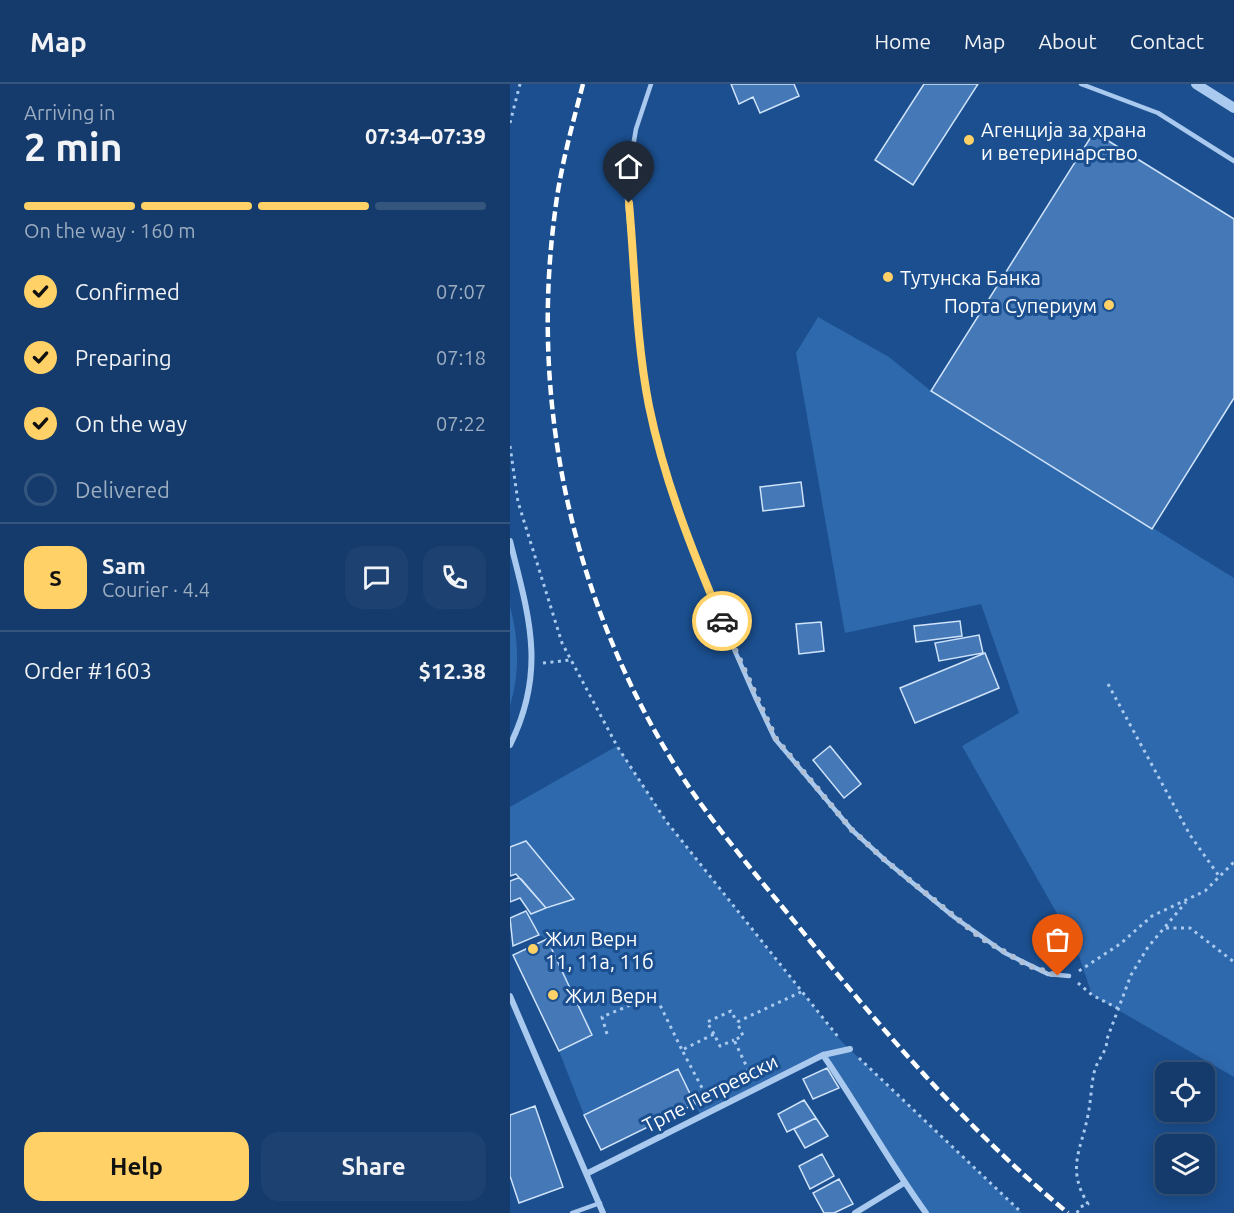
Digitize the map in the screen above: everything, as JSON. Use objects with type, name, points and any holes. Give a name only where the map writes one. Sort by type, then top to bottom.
[{"type":"street","points":[[1196,84],[1234,108]]},
{"type":"street","points":[[510,541],[530,626],[533,664],[528,696],[510,746]]},
{"type":"street","points":[[510,996],[588,1173],[603,1213]]},
{"type":"street","name":"Трпе Петревски","points":[[588,1173],[823,1055],[850,1049]]},
{"type":"street","points":[[823,1055],[858,1105],[877,1143],[926,1213]]},
{"type":"street","points":[[855,1213],[904,1183]]},
{"type":"lane","points":[[651,84],[636,129],[626,187],[640,346],[649,407],[669,482],[712,599],[756,699],[776,739],[852,830],[886,861],[954,917],[997,948],[1037,970],[1070,976]]},
{"type":"lane","points":[[1081,84],[1158,113],[1234,161]]},
{"type":"lane","points":[[572,1213],[600,1203]]},
{"type":"path","points":[[510,123],[520,84]]},
{"type":"path","points":[[510,446],[518,502],[562,643],[617,746],[666,821],[801,992],[850,1049],[1022,1213]]},
{"type":"path","points":[[533,664],[571,660]]},
{"type":"path","points":[[1108,684],[1190,835],[1219,876]]},
{"type":"path","points":[[1119,1009],[1092,995],[1070,976],[1089,967],[1152,916],[1186,902],[1205,891],[1234,862]]},
{"type":"path","points":[[1077,1213],[1080,1207],[1088,1204],[1078,1188],[1075,1166],[1088,1116],[1094,1071],[1107,1050],[1107,1039],[1131,975],[1148,947],[1186,902]]},
{"type":"path","points":[[1164,929],[1190,928],[1234,962]]},
{"type":"path","points":[[737,1022],[801,992]]},
{"type":"path","points":[[607,1034],[602,1017],[647,998],[659,1003],[714,1110]]},
{"type":"path","points":[[731,1011],[744,1036],[720,1046],[714,1034],[707,1022],[731,1011]]},
{"type":"path","points":[[682,1050],[714,1034]]},
{"type":"path","points":[[734,1040],[757,1088]]},
{"type":"shaded area","points":[[818,317],[889,357],[931,391],[1234,578],[1234,1077],[1215,1066],[1215,1062],[1208,1062],[1092,995],[1076,947],[962,746],[1019,713],[981,604],[845,633],[796,353]]},
{"type":"shaded area","points":[[510,606],[515,631],[517,668],[510,706]]},
{"type":"shaded area","points":[[617,746],[666,821],[841,1041],[1022,1213],[926,1213],[823,1055],[701,1116],[678,1070],[584,1115],[559,1051],[592,1034],[547,939],[539,935],[526,911],[531,914],[574,899],[526,841],[510,847],[510,807]]},
{"type":"building","points":[[731,84],[794,84],[799,96],[760,113],[753,97],[739,104]]},
{"type":"building","points":[[924,84],[978,84],[913,185],[875,160]]},
{"type":"building","name":"Порта Супериум","points":[[1094,132],[1234,219],[1234,398],[1152,529],[931,391]]},
{"type":"building","name":"Порта Супериум","points":[[1094,132],[1234,219],[1234,398],[1152,529],[931,391]]},
{"type":"building","points":[[801,482],[804,506],[763,511],[760,487]]},
{"type":"building","points":[[960,621],[962,636],[916,642],[914,626]]},
{"type":"building","points":[[821,622],[824,651],[799,654],[796,624]]},
{"type":"building","points":[[979,635],[983,653],[939,661],[935,643]]},
{"type":"building","points":[[985,653],[999,688],[915,723],[900,688]]},
{"type":"building","points":[[830,746],[861,784],[844,798],[813,760]]},
{"type":"building","points":[[526,841],[574,899],[546,908],[516,874],[510,876],[510,847]]},
{"type":"building","points":[[518,878],[546,908],[531,914],[520,898],[510,902],[510,881]]},
{"type":"building","points":[[526,911],[539,935],[513,946],[510,918]]},
{"type":"building","name":"Жил Верн","points":[[547,939],[592,1035],[559,1051],[513,955]]},
{"type":"building","points":[[827,1068],[839,1088],[813,1099],[803,1079]]},
{"type":"building","points":[[678,1069],[695,1104],[601,1150],[584,1115]]},
{"type":"building","points":[[804,1100],[816,1118],[787,1132],[778,1114]]},
{"type":"building","points":[[535,1106],[563,1187],[519,1203],[510,1176],[510,1115]]},
{"type":"building","points":[[816,1118],[828,1136],[805,1148],[794,1129]]},
{"type":"building","points":[[822,1154],[834,1176],[810,1189],[799,1166]]},
{"type":"building","points":[[839,1179],[853,1204],[834,1213],[824,1213],[813,1193]]},
{"type":"railway","points":[[583,84],[563,164],[555,212],[548,288],[549,363],[556,438],[570,512],[590,584],[617,655],[650,722],[689,787],[749,866],[840,978],[933,1084],[998,1151],[1068,1213]]},
{"type":"way so far","points":[[722,621],[776,739],[852,830],[886,861],[981,938],[1027,965],[1058,976]]},
{"type":"place","name":"Агенција за храна и ветеринарство","points":[[969,140]]},
{"type":"place","name":"Тутунска Банка","points":[[888,277]]},
{"type":"place","name":"Порта Супериум","points":[[1109,305]]},
{"type":"place","name":"Жил Верн 11, 11а, 11б","points":[[533,949]]},
{"type":"place","name":"Жил Верн","points":[[553,995]]},
{"type":"route","points":[[629,203],[640,346],[649,407],[669,482],[722,621]]}]
